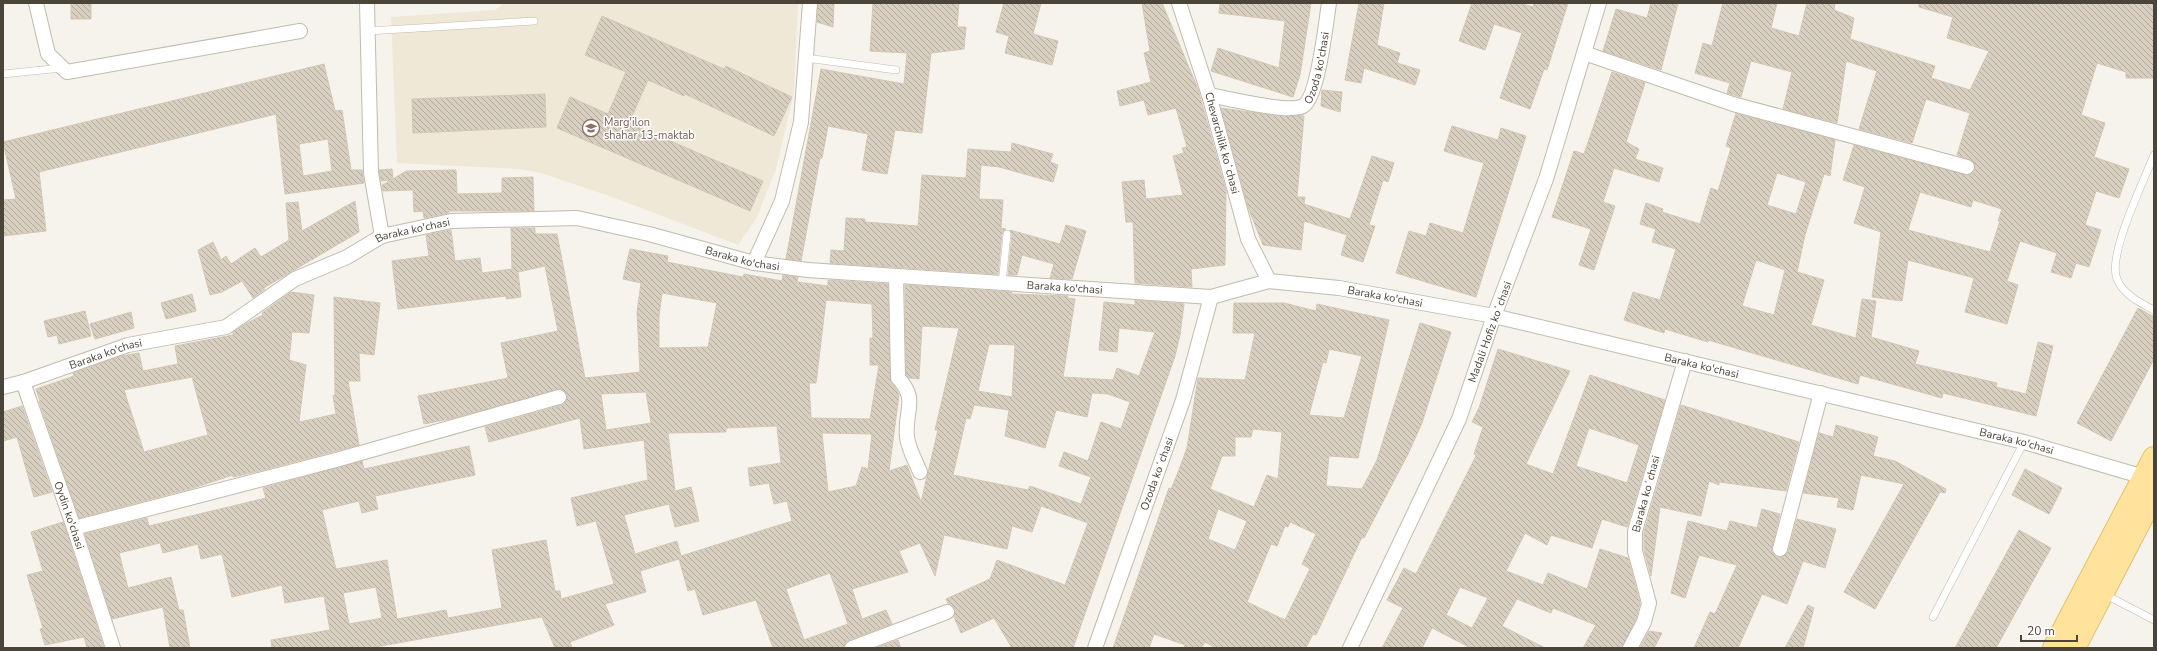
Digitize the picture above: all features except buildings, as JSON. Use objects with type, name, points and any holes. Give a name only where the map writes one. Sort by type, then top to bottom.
[{"type":"main road","points":[[2074,648],[2102,593],[2150,484],[2154,458]]},
{"type":"main road","points":[[2054,648],[2150,484]]},
{"type":"street","points":[[36,3],[48,54],[67,72],[300,31]]},
{"type":"street","points":[[368,3],[371,173],[382,236]]},
{"type":"street","points":[[754,264],[782,201],[801,122],[810,3]]},
{"type":"street","name":"Chevarchilik koʻchasi","points":[[1179,3],[1209,95],[1248,239],[1269,281]]},
{"type":"street","name":"Ozoda ko'chasi","points":[[1209,95],[1278,107],[1302,107],[1307,103],[1314,88],[1329,3]]},
{"type":"street","name":"Madali Hofiz koʻchasi","points":[[1350,648],[1459,419],[1494,316],[1546,179],[1599,3]]},
{"type":"street","points":[[1584,53],[1733,104],[1967,167]]},
{"type":"street","name":"Baraka ko'chasi","points":[[3,387],[23,382],[128,344],[226,327],[295,279],[346,257],[382,236],[451,221],[577,218],[649,234],[754,264],[1002,284],[1211,297],[1269,281],[1339,288],[1494,316],[2024,442],[2150,484]]},
{"type":"street","points":[[896,276],[898,378],[907,387],[910,396],[906,438],[920,472]]},
{"type":"street","name":"Ozoda koʻchasi","points":[[1095,648],[1183,400],[1211,297]]},
{"type":"street","name":"Baraka koʻchasi","points":[[1630,648],[1644,622],[1649,603],[1635,551],[1635,531],[1685,361]]},
{"type":"street","name":"Oydin ko'chasi","points":[[23,382],[74,528],[113,648]]},
{"type":"street","points":[[1780,549],[1793,506],[1794,491],[1821,393]]},
{"type":"street","points":[[74,528],[336,460],[559,397]]},
{"type":"street","points":[[852,648],[947,612]]},
{"type":"lane","points":[[368,31],[534,21]]},
{"type":"lane","points":[[806,58],[896,70]]},
{"type":"lane","points":[[3,74],[63,68]]},
{"type":"lane","points":[[2154,155],[2120,239],[2115,265],[2117,278],[2123,289],[2132,297],[2154,310]]},
{"type":"lane","points":[[1002,284],[1007,234]]},
{"type":"lane","points":[[1933,617],[2024,442]]},
{"type":"lane","points":[[2102,593],[2154,620]]},
{"type":"shaded area","name":"Marg'ilon shahar 13-maktab","points":[[505,3],[798,3],[794,93],[776,169],[756,219],[738,245],[612,197],[541,173],[519,169],[397,163],[391,17],[495,10]]},
{"type":"place","name":"Marg'ilon shahar 13-maktab","points":[[591,128]]}]
